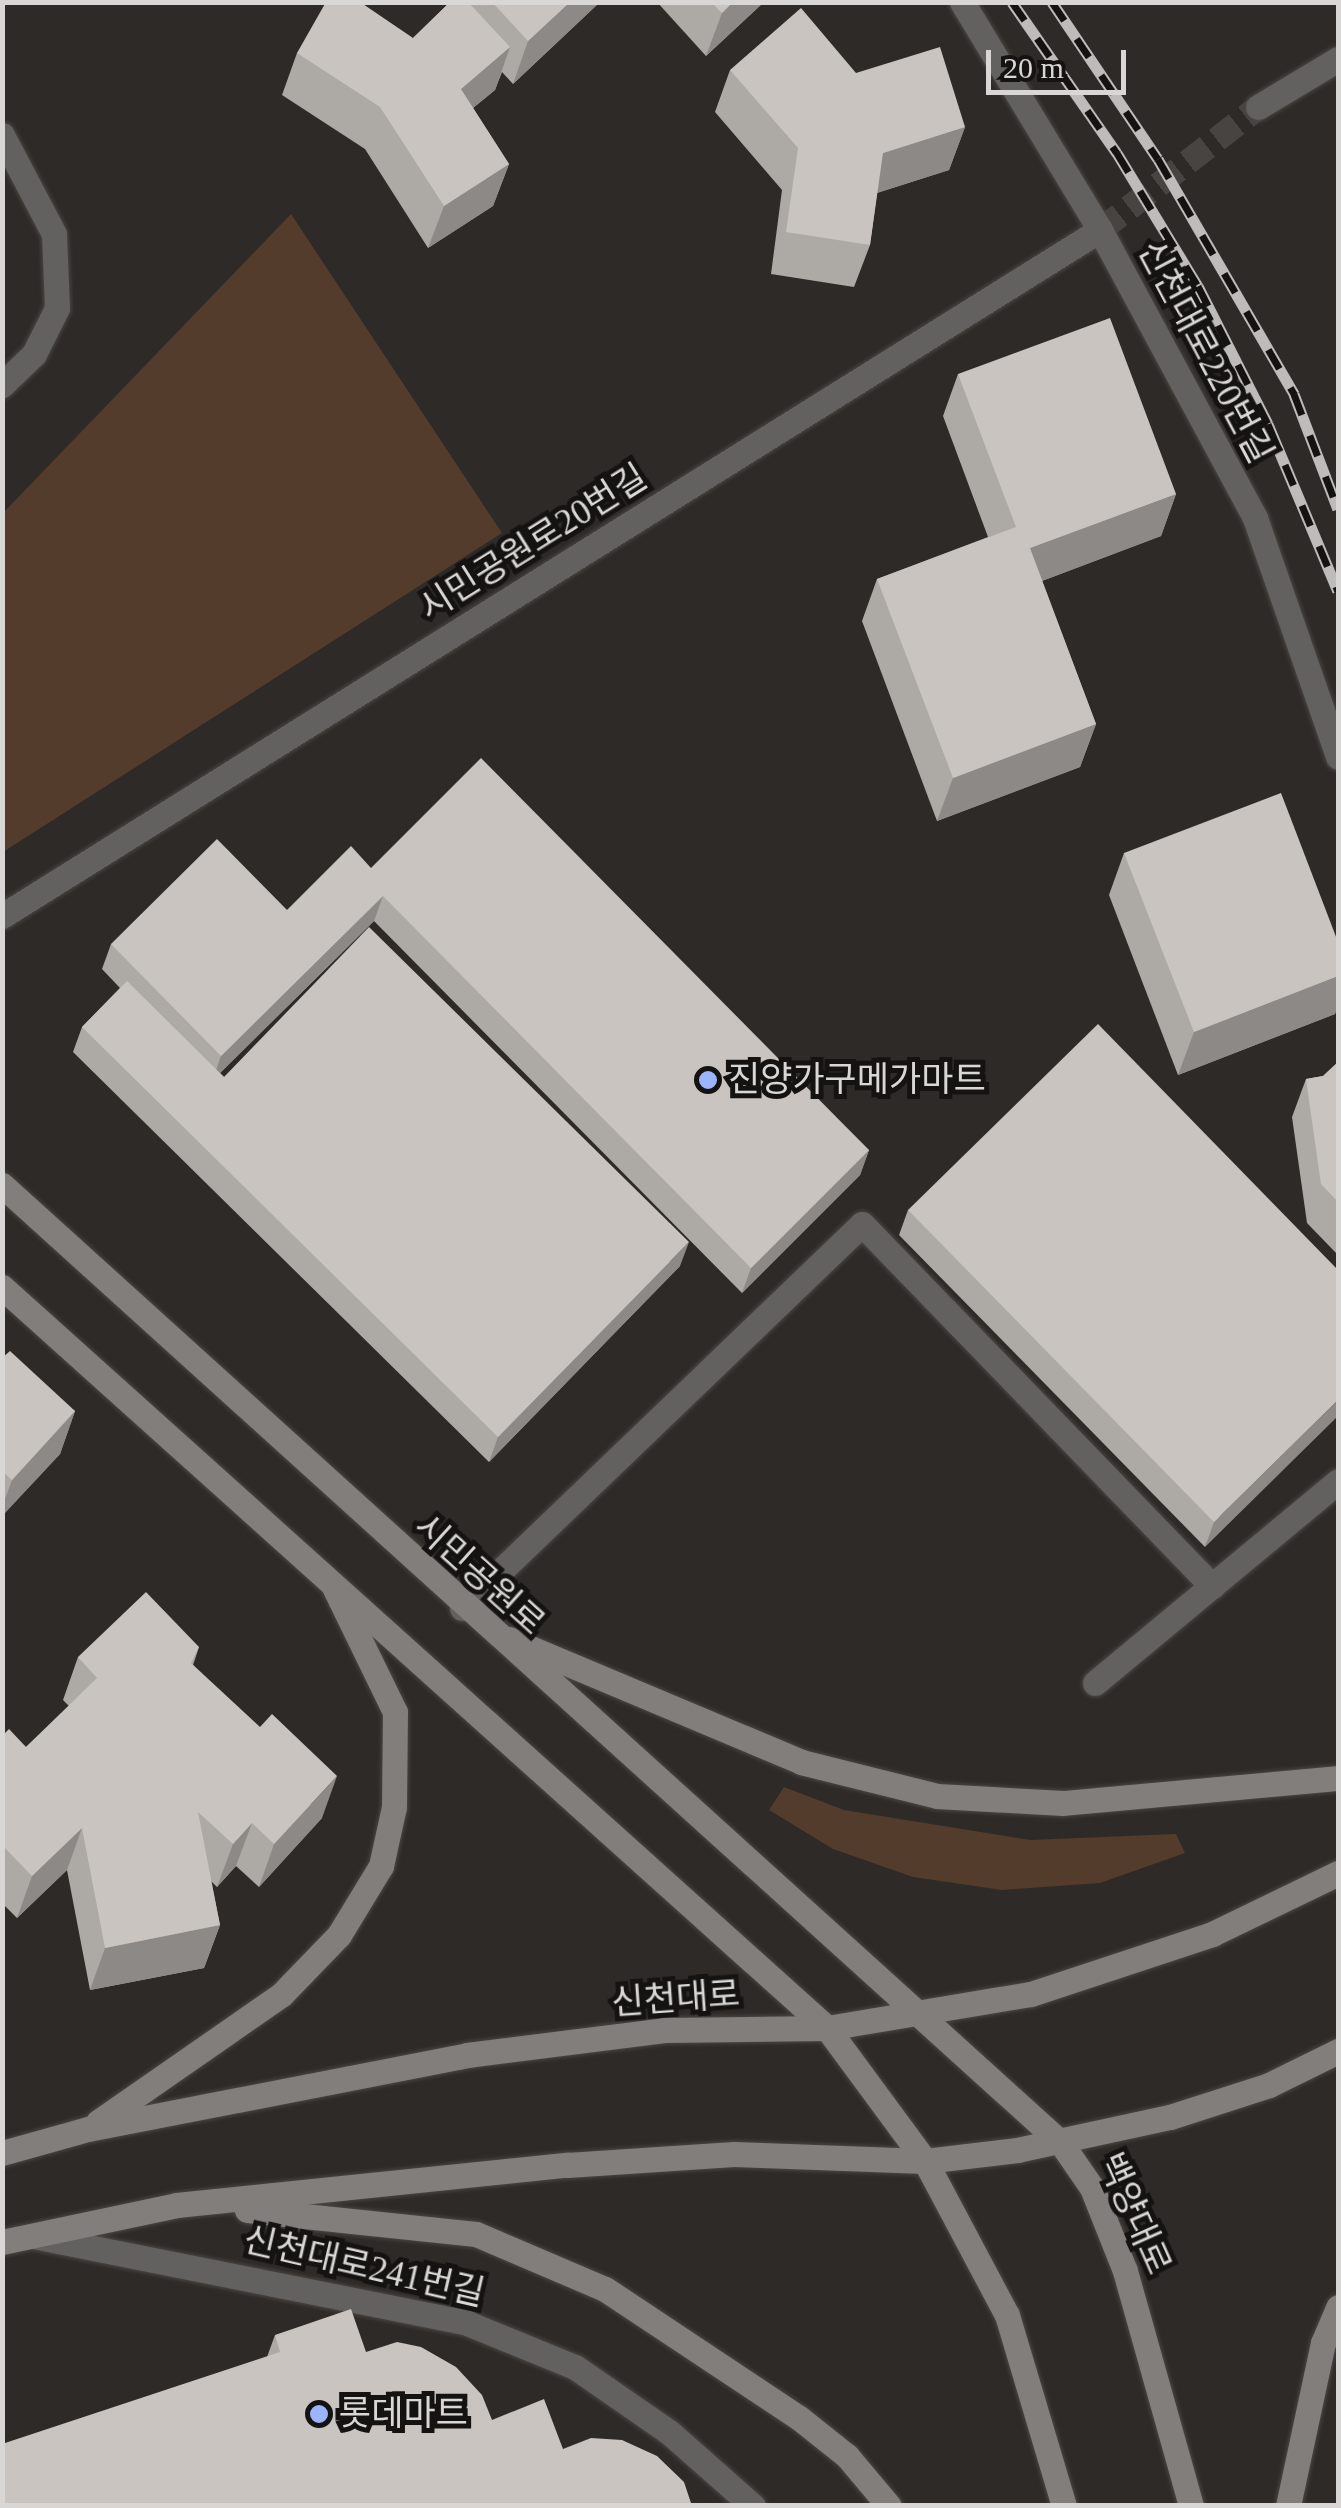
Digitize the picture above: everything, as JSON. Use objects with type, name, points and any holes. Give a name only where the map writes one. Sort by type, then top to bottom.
[{"type":"main road","name":"시민공원로","points":[[2,1185],[912,2014]]},
{"type":"main road","points":[[2,1287],[328,1575],[827,2028],[925,2161],[1007,2315],[1064,2506]]},
{"type":"main road","points":[[88,2129],[282,1994],[338,1935],[381,1866],[394,1807],[395,1712],[328,1575]]},
{"type":"main road","points":[[485,1628],[801,1762],[936,1796],[1063,1803],[1338,1778]]},
{"type":"main road","name":"신천대로","points":[[2,2153],[88,2129],[467,2055],[664,2030],[827,2028],[1092,1977],[1212,1934],[1338,1873]]},
{"type":"main road","name":"백양대로","points":[[912,2014],[1061,2143],[1092,2188],[1125,2271],[1191,2506]]},
{"type":"main road","points":[[15,2239],[177,2205],[734,2154],[925,2161],[1061,2143],[1269,2085],[1338,2052]]},
{"type":"main road","points":[[177,2205],[476,2234],[605,2290],[638,2311],[798,2417],[847,2456],[889,2506]]},
{"type":"main road","points":[[1288,2506],[1324,2343],[1338,2306]]},
{"type":"street","name":"신천대로220번길","points":[[962,2],[1100,230],[1255,518],[1338,758]]},
{"type":"street","points":[[1258,107],[1338,59]]},
{"type":"street","points":[[2,135],[54,234],[57,308],[34,354],[2,385]]},
{"type":"street","name":"시민공원로20번길","points":[[2,916],[1100,230]]},
{"type":"street","points":[[462,1608],[862,1224],[1212,1586]]},
{"type":"street","points":[[1095,1683],[1338,1481]]},
{"type":"street","name":"신천대로241번길","points":[[15,2239],[468,2323],[574,2366],[669,2432],[753,2506]]},
{"type":"shaded area","points":[[291,214],[502,533],[3,852],[3,513]]},
{"type":"shaded area","points":[[784,1787],[844,1810],[1030,1840],[1176,1834],[1185,1853],[1100,1883],[1002,1890],[913,1877],[833,1849],[769,1810]]},
{"type":"building","points":[[326,2],[360,2],[413,38],[450,2],[468,2],[510,47],[461,89],[509,164],[444,206],[380,107],[297,53]]},
{"type":"building","points":[[492,2],[570,2],[528,41]]},
{"type":"building","points":[[711,2],[733,2],[722,13]]},
{"type":"building","points":[[801,8],[856,73],[940,47],[965,127],[883,153],[870,245],[786,232],[798,148],[730,70]]},
{"type":"building","points":[[1110,318],[1176,494],[1030,548],[1096,724],[953,778],[877,579],[1016,527],[958,374]]},
{"type":"building","points":[[481,758],[869,1150],[751,1268],[383,896],[221,1056],[111,944],[217,839],[287,910],[351,846],[371,868]]},
{"type":"building","points":[[1281,793],[1338,942],[1338,976],[1194,1032],[1124,853]]},
{"type":"building","points":[[369,927],[689,1242],[498,1437],[82,1027],[127,981],[224,1077]]},
{"type":"building","points":[[1098,1024],[1338,1270],[1338,1400],[1214,1522],[908,1210]]},
{"type":"building","points":[[1338,1062],[1338,1202],[1321,1184],[1306,1079],[1323,1076]]},
{"type":"building","points":[[10,1351],[75,1411],[12,1480],[2,1471],[2,1358]]},
{"type":"building","points":[[146,1592],[199,1647],[191,1663],[260,1727],[272,1714],[337,1776],[274,1844],[252,1823],[233,1844],[198,1812],[220,1925],[105,1948],[82,1828],[32,1876],[2,1845],[2,1736],[9,1729],[26,1747],[97,1678],[78,1657]]},
{"type":"building","name":"롯데마트","points":[[351,2309],[366,2352],[397,2342],[421,2347],[456,2367],[482,2395],[492,2420],[544,2399],[563,2449],[591,2438],[622,2440],[657,2456],[684,2482],[692,2506],[2,2506],[2,2444],[280,2352],[275,2335]]},
{"type":"tunnel","points":[[1100,230],[1258,107]]},
{"type":"railway","points":[[1012,2],[1117,153],[1198,286],[1268,424],[1338,591]]},
{"type":"railway","points":[[1052,2],[1158,159],[1294,394],[1338,509]]},
{"type":"place","name":"진양가구메가마트","points":[[708,1080]]},
{"type":"place","name":"롯데마트","points":[[319,2414]]}]
